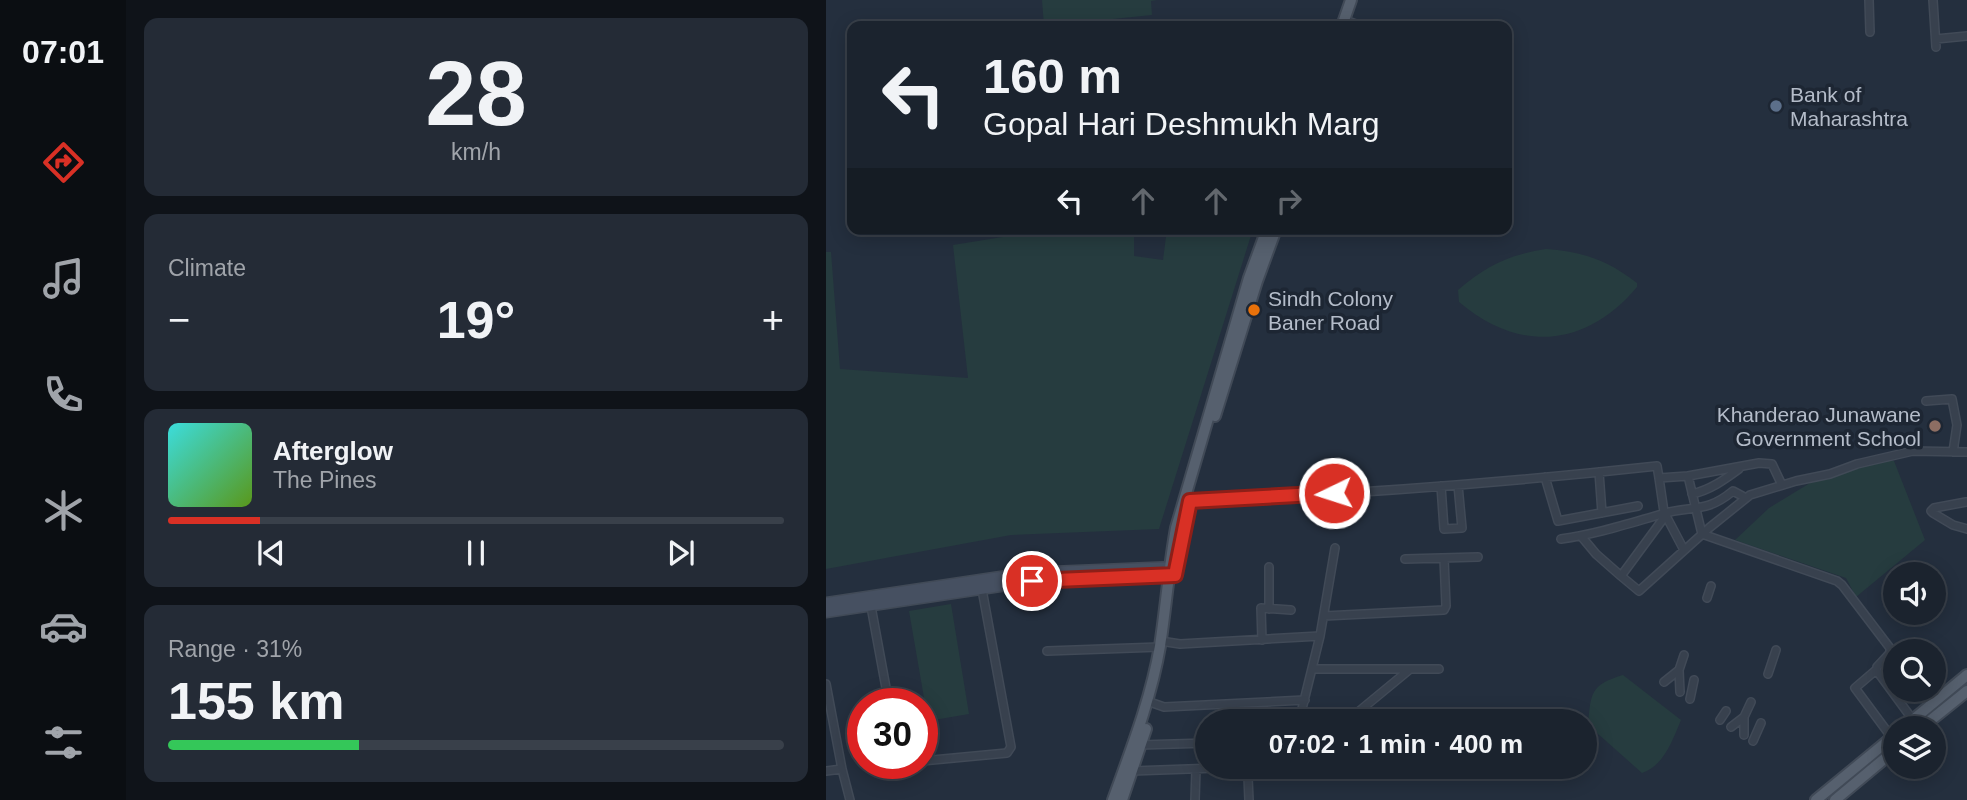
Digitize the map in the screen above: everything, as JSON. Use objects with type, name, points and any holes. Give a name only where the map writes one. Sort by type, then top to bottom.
[{"type":"main road","points":[[1340,21],[1343,0]]},
{"type":"main road","points":[[1341,21],[1351,0]]},
{"type":"main road","points":[[1172,571],[1265,235]]},
{"type":"main road","points":[[1122,800],[1140,746],[1163,645],[1176,528],[1191,471],[1249,293],[1273,235]]},
{"type":"main road","points":[[1925,716],[1967,675]]},
{"type":"main road","points":[[1929,716],[1967,691]]},
{"type":"main road","points":[[1113,800],[1150,703]]},
{"type":"main road","points":[[1816,800],[1883,744]]},
{"type":"main road","points":[[1835,800],[1883,760]]},
{"type":"street","points":[[1869,0],[1870,32]]},
{"type":"street","points":[[1933,0],[1936,43],[1967,36]]},
{"type":"street","points":[[1926,401],[1952,399],[1957,425],[1952,452]]},
{"type":"street","points":[[1581,536],[1596,554],[1639,591],[1750,495],[1913,451],[1967,452]]},
{"type":"street","points":[[1659,478],[1688,476],[1759,463],[1773,464],[1782,485]]},
{"type":"street","points":[[1190,501],[1458,485],[1657,466],[1665,514],[1684,550]]},
{"type":"street","points":[[1692,494],[1720,483],[1742,467]]},
{"type":"street","points":[[1599,472],[1602,513]]},
{"type":"street","points":[[1688,476],[1702,534]]},
{"type":"street","points":[[1545,477],[1558,521],[1638,506]]},
{"type":"street","points":[[1441,486],[1444,529],[1462,528],[1458,485]]},
{"type":"street","points":[[1561,540],[1713,505],[1733,491],[1746,498]]},
{"type":"street","points":[[1967,503],[1931,510],[1953,525],[1967,529]]},
{"type":"street","points":[[1621,576],[1665,514]]},
{"type":"street","points":[[1702,534],[1840,582],[1891,649],[1876,670],[1855,688],[1883,723]]},
{"type":"street","points":[[1302,709],[1320,636],[1335,548]]},
{"type":"street","points":[[1405,559],[1478,557]]},
{"type":"street","points":[[1324,616],[1442,611],[1446,606],[1444,558]]},
{"type":"street","points":[[1269,567],[1269,609]]},
{"type":"street","points":[[826,612],[870,601],[981,584],[1172,571]]},
{"type":"street","points":[[938,759],[1007,753],[1011,747],[981,584]]},
{"type":"street","points":[[1707,598],[1710,586]]},
{"type":"street","points":[[826,603],[870,601]]},
{"type":"street","points":[[870,601],[886,688]]},
{"type":"street","points":[[1262,640],[1261,608],[1291,610]]},
{"type":"street","points":[[1047,651],[1320,636]]},
{"type":"street","points":[[1768,674],[1776,650]]},
{"type":"street","points":[[1680,692],[1679,670],[1684,655]]},
{"type":"street","points":[[1312,669],[1439,669]]},
{"type":"street","points":[[1362,709],[1410,669]]},
{"type":"street","points":[[1664,681],[1679,670]]},
{"type":"street","points":[[1876,670],[1911,716]]},
{"type":"street","points":[[1690,699],[1694,680]]},
{"type":"street","points":[[826,684],[850,800]]},
{"type":"street","points":[[1150,703],[1164,707],[1305,700]]},
{"type":"street","points":[[1744,735],[1745,718],[1751,702]]},
{"type":"street","points":[[1720,720],[1726,711]]},
{"type":"street","points":[[1731,727],[1745,718]]},
{"type":"street","points":[[1753,741],[1761,723]]},
{"type":"street","points":[[1140,746],[1195,744]]},
{"type":"street","points":[[826,771],[842,769]]},
{"type":"street","points":[[1132,771],[1195,769]]},
{"type":"street","points":[[1195,800],[1196,779]]},
{"type":"street","points":[[1248,779],[1249,800]]},
{"type":"green space","points":[[1042,0],[1157,0],[1151,1],[1152,15],[1093,21],[1044,21]]},
{"type":"green space","points":[[1016,235],[1134,235],[1134,256],[1163,260],[1166,235],[1251,235],[1159,529],[1011,535],[826,569],[826,252],[831,252],[840,369],[968,378],[953,245]]},
{"type":"green space","points":[[1546,249],[1595,258],[1626,275],[1637,283],[1637,287],[1617,307],[1596,322],[1574,332],[1551,337],[1528,336],[1505,330],[1459,302],[1458,290],[1479,274],[1510,258]]},
{"type":"green space","points":[[1875,460],[1894,461],[1925,540],[1898,562],[1883,562],[1883,575],[1856,597],[1846,578],[1735,540],[1769,508],[1810,483]]},
{"type":"green space","points":[[951,604],[969,714],[938,719],[938,688],[922,688],[909,611]]},
{"type":"green space","points":[[1623,675],[1681,720],[1662,758],[1642,773],[1597,733],[1597,709],[1590,709],[1590,705],[1598,687]]},
{"type":"place","name":"Bank of Maharashtra","points":[[1776,106]]},
{"type":"place","name":"Sindh Colony Baner Road","points":[[1254,310]]},
{"type":"place","name":"Khanderao Junawane Government School","points":[[1935,426]]},
{"type":"route","points":[[1032,581],[1175,575],[1190,501],[1334,493]]}]
